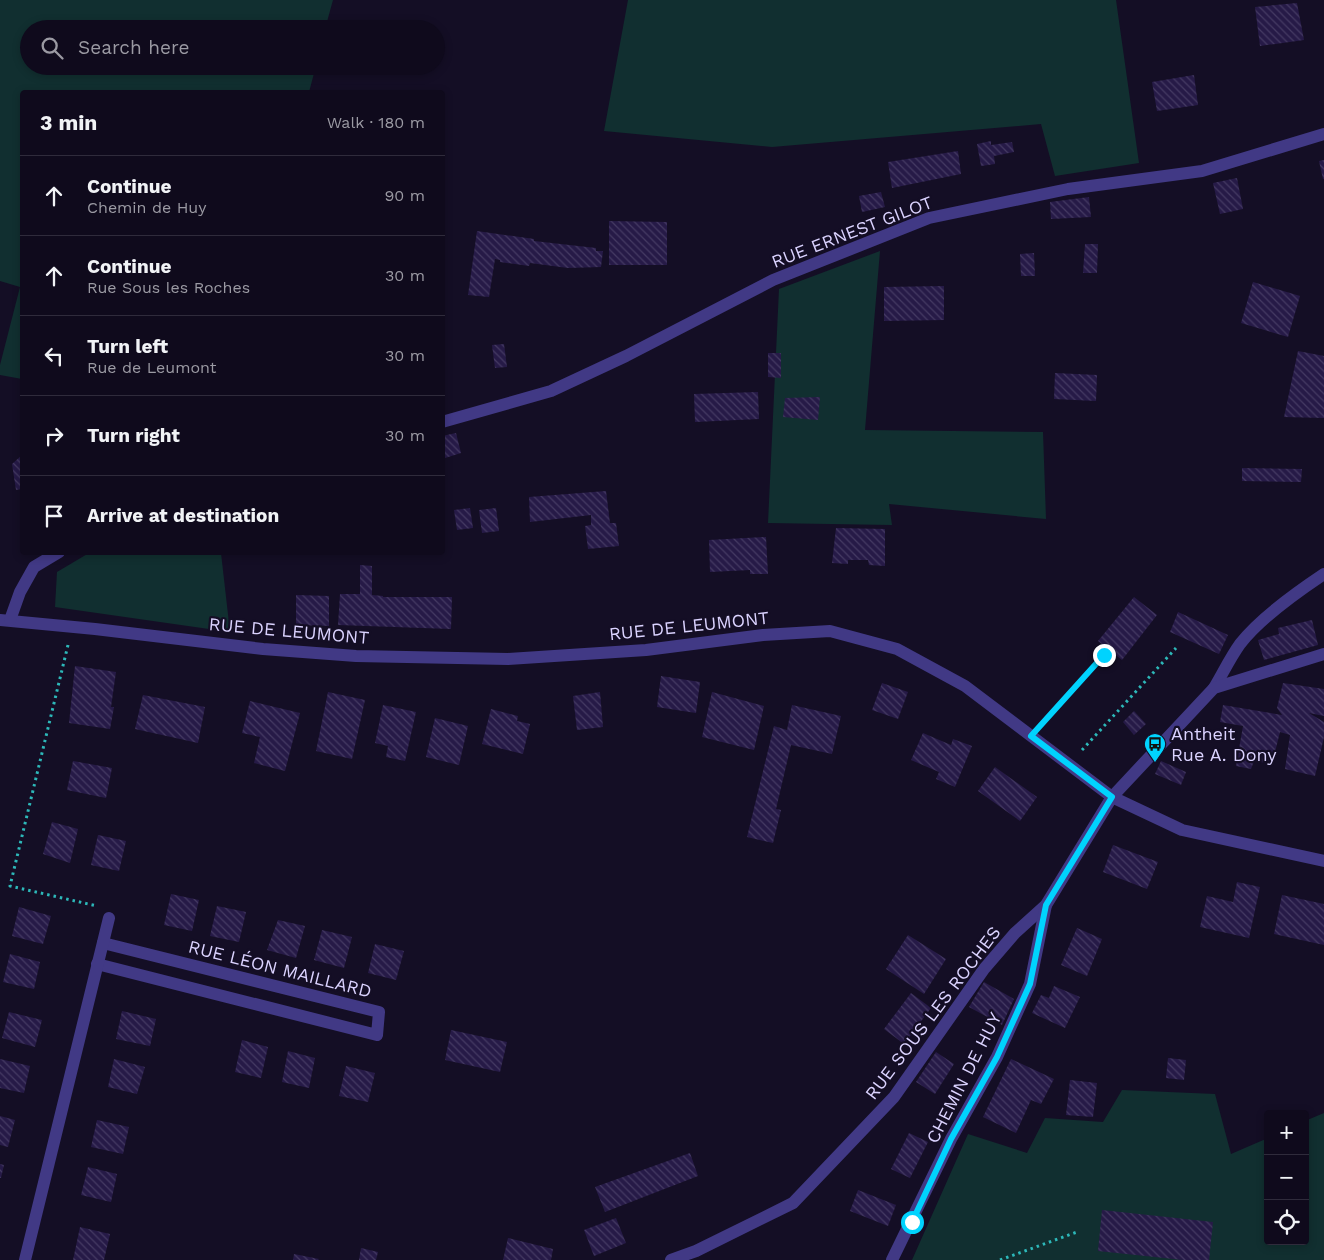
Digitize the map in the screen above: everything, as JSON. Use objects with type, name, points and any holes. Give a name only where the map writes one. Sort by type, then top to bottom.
[{"type":"street","name":"RUE ERNEST GILOT","points":[[445,421],[551,390],[626,356],[773,280],[929,218],[1068,189],[1202,171],[1324,134]]},
{"type":"street","points":[[5,620],[34,567],[54,555]]},
{"type":"street","name":"RUE SOUS LES ROCHES","points":[[671,1260],[696,1250],[793,1203],[894,1098],[984,968],[1015,933],[1046,905],[1112,797],[1214,688],[1240,645],[1252,630],[1324,574]]},
{"type":"street","name":"RUE DE LEUMONT","points":[[5,620],[263,649],[356,656],[508,660],[646,650],[762,635],[830,631],[897,648],[965,686],[1112,797],[1182,830],[1324,861]]},
{"type":"street","points":[[1214,688],[1324,654]]},
{"type":"street","name":"CHEMIN DE HUY","points":[[892,1260],[951,1139],[997,1057],[1030,984],[1046,905]]},
{"type":"street","points":[[25,1260],[109,918]]},
{"type":"street","name":"RUE LÉON MAILLARD","points":[[97,964],[377,1035],[380,1012],[102,943]]},
{"type":"path","points":[[71,627],[10,886],[111,910],[109,918]]},
{"type":"path","points":[[1068,764],[1176,648]]},
{"type":"path","points":[[1031,736],[1104,655]]},
{"type":"path","points":[[1000,1260],[1077,1232]]},
{"type":"green space","points":[[0,0],[333,0],[327,20],[20,20],[20,75],[314,75],[310,90],[20,90],[20,287],[0,281]]},
{"type":"green space","points":[[628,0],[1116,0],[1139,163],[1055,176],[1041,124],[772,147],[604,131]]},
{"type":"green space","points":[[880,251],[865,430],[1043,432],[1046,519],[889,504],[892,525],[768,523],[779,289]]},
{"type":"green space","points":[[20,287],[20,379],[0,375],[0,365]]},
{"type":"green space","points":[[86,555],[221,555],[230,632],[55,607],[57,572]]},
{"type":"green space","points":[[1122,1090],[1215,1094],[1231,1154],[1264,1140],[1264,1245],[1309,1245],[1309,1119],[1324,1113],[1324,1260],[912,1260],[968,1134],[1027,1153],[1045,1118],[1103,1122]]},
{"type":"building","points":[[1297,3],[1304,40],[1260,46],[1255,7]]},
{"type":"building","points":[[1194,75],[1198,105],[1157,111],[1152,82]]},
{"type":"building","points":[[991,141],[991,145],[1012,142],[1014,152],[994,156],[995,164],[981,166],[977,144]]},
{"type":"building","points":[[958,151],[961,174],[892,188],[888,162]]},
{"type":"building","points":[[1324,160],[1324,179],[1323,179],[1319,161]]},
{"type":"building","points":[[1237,178],[1243,209],[1220,214],[1213,183]]},
{"type":"building","points":[[881,192],[885,207],[862,212],[859,196]]},
{"type":"building","points":[[1089,197],[1091,217],[1051,219],[1050,202]]},
{"type":"building","points":[[609,221],[667,222],[667,265],[609,265]]},
{"type":"building","points":[[477,231],[534,239],[534,241],[596,248],[596,251],[603,251],[601,267],[568,268],[530,263],[529,266],[500,262],[500,260],[495,259],[489,297],[468,295]]},
{"type":"building","points":[[1085,244],[1098,244],[1097,273],[1083,273]]},
{"type":"building","points":[[1034,253],[1035,276],[1021,276],[1020,254]]},
{"type":"building","points":[[1253,282],[1300,296],[1288,337],[1241,323]]},
{"type":"building","points":[[944,286],[944,320],[884,321],[884,287]]},
{"type":"building","points":[[504,344],[507,367],[495,368],[492,345]]},
{"type":"building","points":[[1298,351],[1324,356],[1324,418],[1284,417]]},
{"type":"building","points":[[768,353],[781,353],[781,378],[768,377]]},
{"type":"building","points":[[1055,373],[1097,375],[1096,401],[1054,399]]},
{"type":"building","points":[[758,392],[759,419],[695,422],[694,394]]},
{"type":"building","points":[[820,397],[818,420],[783,417],[785,398]]},
{"type":"building","points":[[456,433],[461,453],[445,458],[445,435]]},
{"type":"building","points":[[20,457],[20,489],[16,490],[12,464]]},
{"type":"building","points":[[1242,468],[1302,469],[1301,482],[1242,481]]},
{"type":"building","points":[[606,491],[610,523],[616,523],[619,546],[588,549],[585,526],[591,525],[591,515],[530,522],[529,497]]},
{"type":"building","points":[[470,508],[473,528],[457,530],[454,510]]},
{"type":"building","points":[[496,508],[499,531],[482,533],[479,510]]},
{"type":"building","points":[[836,528],[885,529],[885,566],[869,565],[868,560],[848,560],[848,564],[832,563]]},
{"type":"building","points":[[766,537],[768,574],[750,574],[750,570],[710,572],[709,540]]},
{"type":"building","points":[[360,565],[372,566],[372,595],[383,597],[452,597],[451,629],[338,625],[340,594],[360,594]]},
{"type":"building","points":[[296,595],[329,596],[329,626],[296,625]]},
{"type":"building","points":[[1134,597],[1157,615],[1122,660],[1098,641]]},
{"type":"building","points":[[1178,612],[1228,635],[1219,654],[1170,632]]},
{"type":"building","points":[[1312,620],[1318,645],[1264,660],[1258,640],[1279,634],[1278,628]]},
{"type":"building","points":[[75,666],[116,672],[111,707],[114,707],[110,729],[69,723]]},
{"type":"building","points":[[661,676],[700,682],[696,713],[657,707]]},
{"type":"building","points":[[882,683],[908,692],[898,719],[872,710]]},
{"type":"building","points":[[1283,683],[1324,689],[1324,716],[1309,713],[1324,722],[1324,737],[1315,776],[1285,769],[1290,735],[1280,732],[1272,764],[1254,761],[1251,769],[1236,766],[1243,726],[1220,722],[1223,705],[1282,715],[1277,708]]},
{"type":"building","points":[[328,692],[365,700],[352,759],[316,751]]},
{"type":"building","points":[[600,692],[603,727],[577,730],[573,696]]},
{"type":"building","points":[[712,692],[764,706],[754,750],[702,737]]},
{"type":"building","points":[[143,695],[205,707],[198,743],[135,729]]},
{"type":"building","points":[[250,701],[300,713],[285,771],[254,763],[260,737],[242,733]]},
{"type":"building","points":[[383,705],[416,712],[405,761],[386,757],[388,746],[375,743]]},
{"type":"building","points":[[792,705],[841,716],[832,754],[791,745],[776,809],[781,810],[773,843],[747,837],[774,726],[787,730]]},
{"type":"building","points":[[491,709],[518,716],[517,721],[530,724],[523,754],[482,744]]},
{"type":"building","points":[[1134,711],[1146,724],[1134,735],[1123,722]]},
{"type":"building","points":[[435,718],[468,726],[459,765],[426,757]]},
{"type":"building","points":[[923,733],[951,745],[953,739],[972,746],[955,787],[936,779],[939,772],[911,760]]},
{"type":"building","points":[[73,761],[112,768],[106,798],[67,790]]},
{"type":"building","points":[[1161,761],[1186,772],[1181,785],[1155,774]]},
{"type":"building","points":[[995,767],[1037,797],[1020,821],[978,791]]},
{"type":"building","points":[[52,822],[78,829],[70,863],[43,854]]},
{"type":"building","points":[[98,835],[126,841],[119,871],[91,865]]},
{"type":"building","points":[[1113,845],[1158,862],[1147,889],[1103,872]]},
{"type":"building","points":[[1237,882],[1260,887],[1249,938],[1200,927],[1207,896],[1233,902]]},
{"type":"building","points":[[171,894],[199,900],[192,931],[164,925]]},
{"type":"building","points":[[1282,895],[1324,904],[1324,945],[1274,934]]},
{"type":"building","points":[[217,906],[246,912],[239,942],[210,936]]},
{"type":"building","points":[[19,907],[51,916],[43,944],[12,936]]},
{"type":"building","points":[[278,920],[305,926],[296,958],[267,950]]},
{"type":"building","points":[[1077,928],[1102,939],[1087,976],[1061,965]]},
{"type":"building","points":[[322,930],[352,937],[344,968],[314,960]]},
{"type":"building","points":[[908,935],[946,959],[924,994],[886,969]]},
{"type":"building","points":[[375,944],[404,951],[396,980],[368,973]]},
{"type":"building","points":[[10,954],[40,962],[34,989],[3,982]]},
{"type":"building","points":[[984,982],[1014,999],[1002,1025],[969,1007]]},
{"type":"building","points":[[1054,986],[1080,997],[1065,1028],[1032,1013],[1041,995],[1049,998]]},
{"type":"building","points":[[911,993],[931,1008],[904,1044],[884,1029]]},
{"type":"building","points":[[122,1011],[156,1019],[150,1046],[116,1039]]},
{"type":"building","points":[[9,1012],[42,1020],[35,1047],[2,1038]]},
{"type":"building","points":[[451,1030],[507,1042],[500,1072],[445,1060]]},
{"type":"building","points":[[242,1040],[268,1047],[261,1078],[235,1072]]},
{"type":"building","points":[[288,1051],[315,1058],[309,1088],[282,1082]]},
{"type":"building","points":[[936,1052],[954,1064],[935,1094],[916,1082]]},
{"type":"building","points":[[1168,1058],[1186,1060],[1184,1080],[1166,1078]]},
{"type":"building","points":[[0,1059],[30,1066],[24,1093],[0,1088]]},
{"type":"building","points":[[114,1059],[145,1067],[137,1094],[108,1087]]},
{"type":"building","points":[[1011,1059],[1054,1079],[1041,1104],[1031,1100],[1016,1133],[983,1117]]},
{"type":"building","points":[[346,1066],[375,1073],[368,1102],[339,1096]]},
{"type":"building","points":[[1070,1080],[1097,1083],[1093,1117],[1066,1115]]},
{"type":"building","points":[[0,1116],[15,1120],[8,1147],[0,1145]]},
{"type":"building","points":[[97,1120],[129,1127],[123,1154],[91,1147]]},
{"type":"building","points":[[909,1133],[928,1142],[910,1178],[891,1169]]},
{"type":"building","points":[[690,1153],[698,1176],[605,1212],[595,1187]]},
{"type":"building","points":[[0,1164],[4,1165],[1,1178],[0,1178]]},
{"type":"building","points":[[88,1167],[117,1174],[111,1202],[81,1195]]},
{"type":"building","points":[[858,1190],[896,1205],[888,1226],[850,1211]]},
{"type":"building","points":[[1102,1210],[1213,1222],[1209,1260],[1183,1260],[1098,1251]]},
{"type":"building","points":[[616,1218],[626,1243],[594,1256],[584,1230]]},
{"type":"building","points":[[80,1227],[110,1234],[104,1260],[73,1260]]},
{"type":"building","points":[[508,1238],[553,1249],[551,1260],[503,1260]]},
{"type":"building","points":[[361,1248],[378,1252],[376,1260],[359,1260]]},
{"type":"building","points":[[294,1254],[319,1259],[293,1260]]},
{"type":"place","name":"Antheit Rue A. Dony","points":[[1155,763]]},
{"type":"route","points":[[912,1222],[951,1139],[997,1057],[1030,984],[1046,905],[1112,797],[1031,736],[1104,655]]}]
